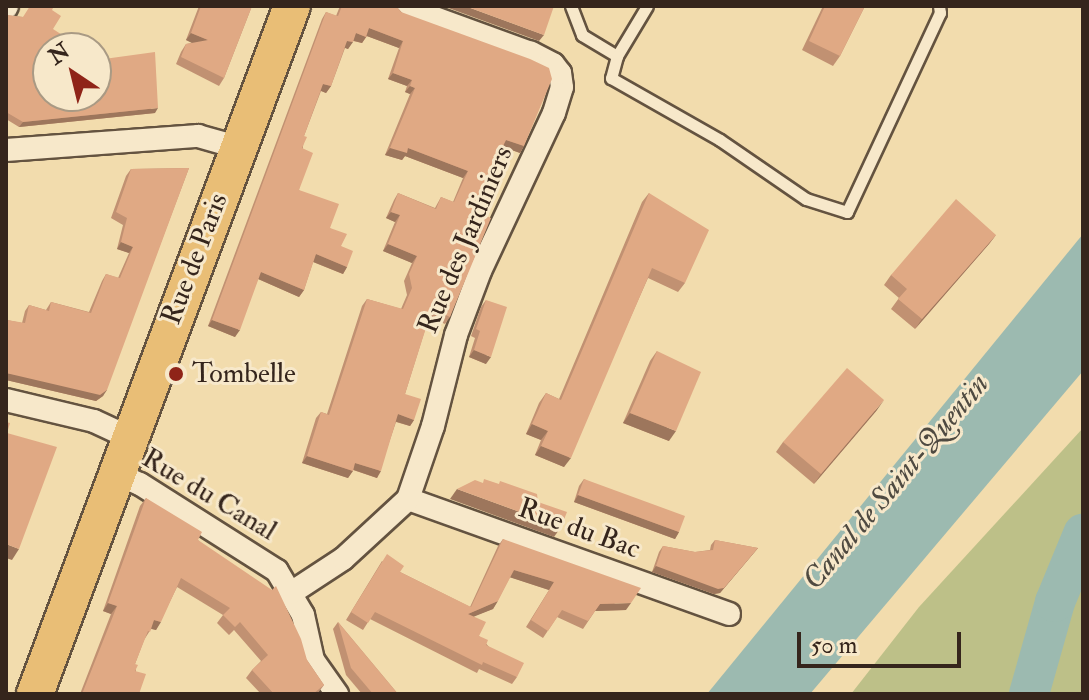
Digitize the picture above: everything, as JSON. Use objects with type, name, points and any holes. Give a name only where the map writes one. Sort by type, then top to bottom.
[{"type":"main road","name":"Rue de Paris","points":[[35,694],[128,437],[292,6]]},
{"type":"street","name":"Rue des Jardiniers","points":[[291,593],[343,559],[408,499],[433,426],[456,335],[486,258],[554,113],[562,87],[560,73],[553,64],[402,6]]},
{"type":"street","points":[[6,150],[198,136],[237,147]]},
{"type":"street","points":[[6,400],[94,421],[128,437]]},
{"type":"street","name":"Rue du Canal","points":[[115,473],[140,484],[277,571],[303,615],[313,660],[337,694]]},
{"type":"street","name":"Rue du Bac","points":[[408,499],[729,614]]},
{"type":"lane","points":[[571,6],[582,35],[617,56]]},
{"type":"lane","points":[[647,6],[617,56],[611,78],[720,140],[806,199],[847,212],[940,13],[939,6]]},
{"type":"green space","points":[[1083,428],[1083,694],[851,694],[919,607]]},
{"type":"water","name":"Canal de Saint-Quentin","points":[[1083,234],[1083,371],[810,694],[707,694]]},
{"type":"building","points":[[30,6],[54,6],[52,10],[61,16],[53,29],[58,32],[32,32],[32,112],[112,112],[112,58],[155,52],[158,108],[23,122],[6,112],[6,15],[23,17]]},
{"type":"building","points":[[201,6],[252,6],[224,78],[181,57],[186,44],[208,40],[191,33]]},
{"type":"building","points":[[342,6],[396,6],[401,12],[530,59],[549,68],[552,79],[524,146],[506,140],[491,171],[474,211],[491,218],[450,317],[432,309],[405,394],[421,399],[414,420],[398,414],[381,471],[355,463],[353,471],[307,456],[321,412],[329,415],[367,299],[403,309],[412,288],[409,274],[417,256],[388,244],[400,215],[391,212],[398,193],[436,209],[441,197],[454,202],[468,171],[408,148],[407,153],[390,148],[415,88],[410,86],[412,80],[393,73],[403,41],[369,28],[366,37],[356,33],[353,42],[347,41],[331,86],[323,84],[304,136],[307,137],[302,148],[313,153],[299,190],[339,204],[330,228],[347,234],[341,246],[353,251],[347,267],[316,254],[304,290],[261,272],[240,330],[212,320],[326,12],[338,16]]},
{"type":"building","points":[[465,6],[554,6],[544,35]]},
{"type":"building","points":[[825,6],[865,6],[840,56],[809,41]]},
{"type":"building","points":[[189,168],[107,390],[100,395],[6,373],[7,320],[25,323],[29,305],[49,311],[51,302],[91,313],[106,274],[120,278],[133,247],[121,242],[127,218],[116,212],[131,169]]},
{"type":"building","points":[[649,193],[709,230],[685,283],[652,268],[571,458],[541,446],[548,431],[532,424],[546,393],[561,400]]},
{"type":"building","points":[[956,199],[996,235],[922,319],[898,299],[907,289],[891,275]]},
{"type":"building","points":[[486,300],[507,307],[491,357],[474,350],[480,331],[476,329]]},
{"type":"building","points":[[657,351],[701,372],[676,431],[630,413]]},
{"type":"building","points":[[847,368],[884,400],[821,474],[783,442]]},
{"type":"building","points":[[6,422],[10,423],[7,433],[57,447],[19,549],[6,544]]},
{"type":"building","points":[[484,479],[499,484],[500,481],[537,494],[538,502],[567,512],[561,527],[457,489],[475,480],[483,483]]},
{"type":"building","points":[[584,479],[685,516],[679,532],[578,495]]},
{"type":"building","points":[[146,498],[202,532],[198,540],[272,590],[276,586],[301,639],[307,660],[324,685],[313,694],[274,694],[252,670],[268,655],[240,622],[235,627],[223,615],[230,608],[181,578],[161,622],[154,620],[148,631],[135,664],[138,665],[135,671],[146,674],[139,694],[82,694],[117,606],[108,603]]},
{"type":"building","points":[[503,539],[641,588],[631,603],[600,604],[588,621],[562,610],[548,631],[531,620],[554,582],[514,570],[498,601],[468,614],[486,622],[479,636],[488,640],[486,645],[524,663],[517,677],[483,662],[482,665],[375,612],[368,623],[351,612],[387,554],[404,566],[400,572],[471,607]]},
{"type":"building","points":[[715,540],[758,548],[724,588],[718,589],[656,566],[663,546],[695,552],[713,550]]},
{"type":"building","points":[[338,622],[398,694],[373,694],[351,668]]},
{"type":"waterway","points":[[1029,694],[1055,602],[1083,534]]},
{"type":"place","name":"Tombelle","points":[[176,374]]}]
